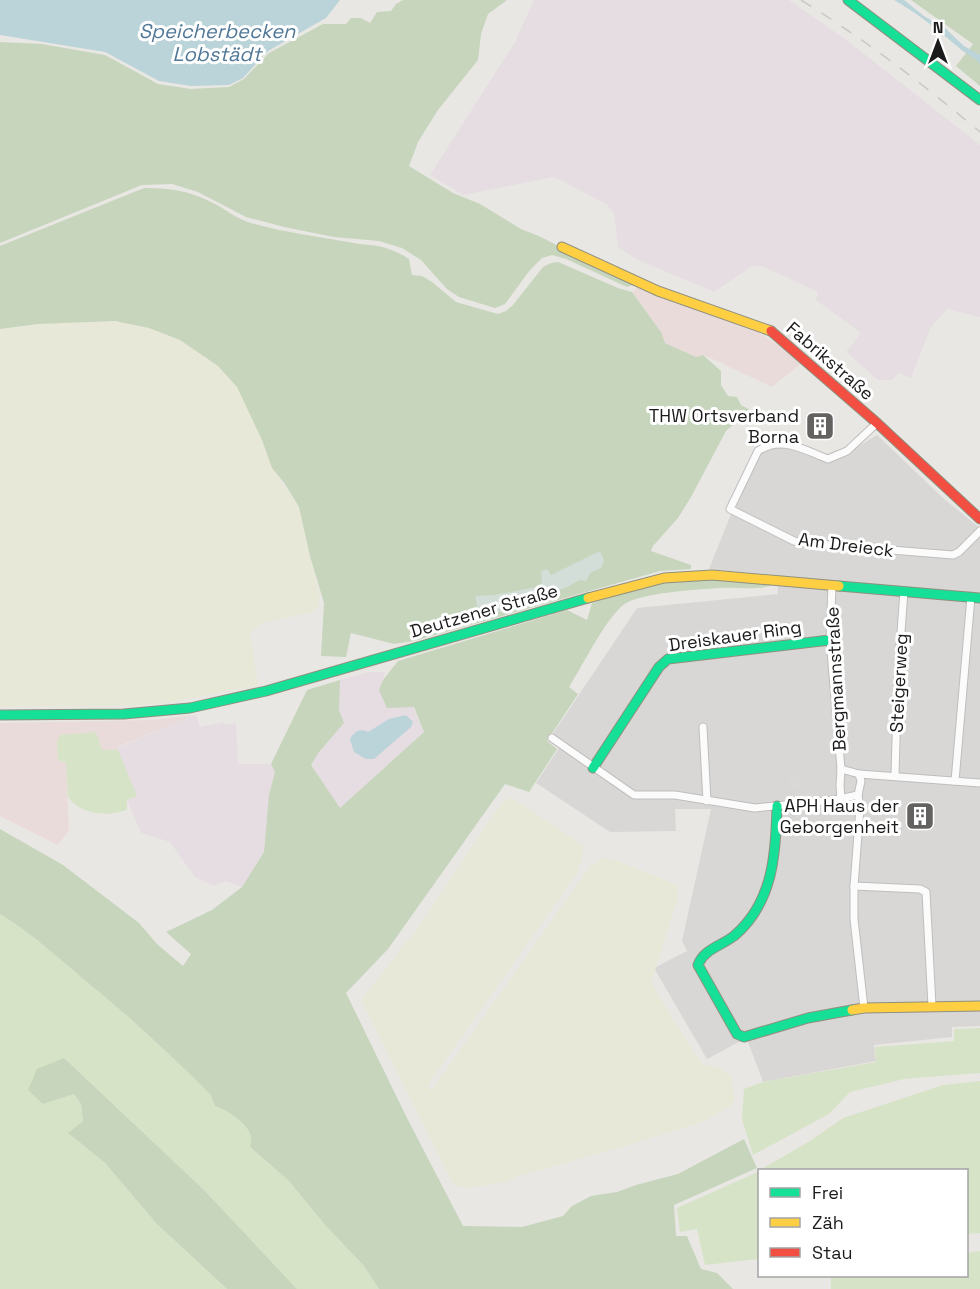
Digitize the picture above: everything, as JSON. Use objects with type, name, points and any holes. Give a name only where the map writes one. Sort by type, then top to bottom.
[{"type":"street","points":[[848,0],[863,9],[980,100]]},
{"type":"street","name":"Fabrikstraße","points":[[562,247],[658,291],[774,332],[877,423],[980,519]]},
{"type":"street","name":"Am Dreieck","points":[[877,423],[847,451],[828,459],[790,445],[776,443],[767,445],[758,451],[730,509],[794,541],[904,552],[953,555],[980,531]]},
{"type":"street","name":"Deutzener Straße","points":[[0,715],[124,714],[190,708],[266,691],[628,586],[664,578],[712,575],[975,598]]},
{"type":"street","name":"Bergmannstraße","points":[[832,585],[830,640],[842,769],[859,774],[861,781],[858,795],[860,808],[854,919],[864,1008]]},
{"type":"street","name":"Steigerweg","points":[[895,775],[897,673],[904,591]]},
{"type":"street","points":[[955,781],[975,598]]},
{"type":"street","name":"Dreiskauer Ring","points":[[593,768],[659,667],[668,659],[830,640]]},
{"type":"street","points":[[703,727],[707,801]]},
{"type":"street","points":[[552,738],[634,795],[675,795],[748,808],[842,799],[858,795]]},
{"type":"street","points":[[842,769],[840,786],[842,799]]},
{"type":"street","points":[[859,774],[980,783]]},
{"type":"street","points":[[777,806],[775,861],[771,881],[765,894],[753,914],[735,935],[701,958],[698,964],[699,970],[737,1034],[744,1038],[800,1020],[864,1008],[980,1006]]},
{"type":"street","points":[[854,886],[920,889],[926,892],[932,1006]]},
{"type":"shaded area","points":[[534,0],[789,0],[845,39],[980,145],[980,317],[947,309],[931,327],[911,378],[899,373],[892,380],[878,380],[846,352],[861,333],[816,300],[818,292],[762,266],[752,266],[714,292],[636,259],[618,247],[614,213],[606,204],[554,177],[463,195],[430,175],[515,42]]},
{"type":"shaded area","points":[[639,286],[757,331],[785,350],[787,349],[803,362],[772,387],[704,355],[696,357],[665,343],[661,332],[632,292]]},
{"type":"shaded area","points":[[877,435],[944,499],[980,528],[980,1026],[952,1027],[952,1037],[874,1045],[876,1061],[763,1082],[748,1042],[739,1042],[707,1059],[654,968],[687,951],[682,941],[711,809],[675,809],[676,831],[610,832],[536,783],[559,748],[548,741],[637,608],[778,594],[777,575],[709,569],[757,449],[785,440],[839,458]]},
{"type":"shaded area","points":[[600,551],[604,560],[601,568],[590,573],[586,581],[580,580],[563,589],[520,597],[506,610],[474,619],[450,630],[448,628],[479,614],[475,596],[494,595],[542,586],[541,571],[547,569],[551,575]]},
{"type":"shaded area","points":[[369,672],[385,672],[382,686],[413,707],[424,732],[340,808],[311,765],[344,723],[339,710],[340,680]]},
{"type":"shaded area","points":[[196,715],[200,727],[224,722],[225,725],[236,723],[238,764],[271,764],[275,772],[269,795],[264,852],[242,887],[226,881],[214,886],[195,877],[170,842],[141,833],[127,800],[136,796],[117,748],[188,718],[187,716]]},
{"type":"shaded area","points":[[187,716],[188,718],[117,747],[118,750],[102,750],[58,761],[66,762],[69,830],[58,845],[0,816],[0,723],[152,720]]},
{"type":"shaded area","points":[[799,774],[800,788],[789,788],[788,775]]},
{"type":"green space","points":[[403,0],[507,0],[488,14],[481,34],[478,60],[438,110],[418,142],[409,166],[453,193],[480,204],[521,229],[633,285],[627,287],[566,259],[552,255],[542,258],[530,270],[505,304],[495,308],[459,297],[447,289],[421,260],[402,248],[379,241],[334,237],[246,217],[198,192],[172,184],[142,185],[0,243],[0,42],[42,44],[105,55],[158,84],[191,89],[229,87],[244,79],[269,53],[323,24],[346,24],[351,18],[361,18],[370,23],[377,12],[391,11]]},
{"type":"green space","points":[[911,0],[980,0],[980,86],[956,66],[973,44]]},
{"type":"green space","points":[[144,188],[189,193],[235,216],[260,225],[298,234],[393,250],[409,259],[412,275],[422,276],[432,282],[456,302],[498,314],[513,305],[543,267],[551,263],[558,262],[632,292],[661,332],[665,343],[696,357],[703,355],[721,371],[721,385],[728,396],[737,397],[741,405],[750,410],[726,431],[678,518],[651,551],[691,565],[691,569],[660,571],[414,641],[394,644],[351,633],[346,657],[321,656],[324,603],[299,507],[272,468],[262,440],[237,387],[218,366],[180,340],[149,328],[115,321],[38,324],[0,329],[0,246]]},
{"type":"green space","points":[[115,321],[149,328],[180,340],[218,366],[237,387],[262,440],[272,468],[299,507],[320,598],[317,609],[255,627],[251,633],[251,640],[258,685],[167,703],[135,706],[0,707],[0,329],[38,324]]},
{"type":"green space","points":[[681,578],[775,584],[755,588],[669,592],[640,598],[622,606],[601,633],[569,687],[578,694],[547,741],[557,749],[529,792],[505,784],[388,949],[346,993],[463,1226],[522,1227],[563,1216],[572,1206],[591,1196],[617,1192],[678,1174],[744,1139],[757,1168],[674,1205],[676,1236],[687,1236],[701,1269],[717,1273],[733,1289],[379,1289],[364,1266],[326,1226],[288,1180],[250,1147],[251,1138],[242,1122],[215,1106],[210,1094],[119,1009],[34,938],[0,914],[0,829],[63,865],[139,923],[157,944],[183,966],[191,954],[166,932],[212,910],[242,887],[264,852],[269,795],[275,772],[271,764],[307,690],[340,680],[339,710],[344,723],[311,765],[340,808],[424,732],[414,707],[387,708],[379,690],[383,680],[398,661],[567,610],[587,620],[592,603]]},
{"type":"green space","points":[[96,732],[102,750],[118,750],[137,796],[127,800],[127,810],[95,813],[80,808],[68,797],[66,762],[58,761],[57,742],[60,735]]},
{"type":"green space","points":[[510,798],[583,845],[578,872],[428,1085],[431,1091],[591,865],[603,858],[615,860],[678,885],[677,901],[652,980],[654,988],[703,1064],[723,1069],[731,1076],[735,1098],[732,1105],[702,1122],[515,1177],[507,1182],[471,1188],[460,1187],[453,1184],[362,999],[422,922],[494,814],[503,802]]},
{"type":"green space","points":[[0,914],[34,938],[119,1009],[210,1094],[215,1106],[242,1122],[251,1138],[250,1147],[288,1180],[326,1226],[364,1266],[379,1289],[297,1289],[204,1190],[64,1058],[43,1104],[74,1094],[81,1104],[83,1121],[69,1134],[105,1163],[157,1224],[227,1289],[0,1289]]},
{"type":"green space","points":[[980,1028],[980,1073],[904,1079],[850,1092],[829,1114],[753,1155],[742,1119],[744,1089],[763,1082],[876,1062],[875,1047],[954,1041],[954,1029]]},
{"type":"green space","points":[[64,1058],[204,1190],[297,1289],[227,1289],[157,1224],[105,1163],[68,1133],[83,1121],[81,1104],[74,1094],[43,1104],[28,1090],[37,1069]]},
{"type":"green space","points":[[980,1081],[980,1233],[968,1234],[968,1169],[762,1169],[810,1141],[843,1118],[943,1085]]},
{"type":"green space","points":[[758,1172],[758,1259],[705,1265],[697,1229],[680,1232],[677,1208]]},
{"type":"green space","points":[[980,1251],[980,1289],[831,1289],[831,1277],[968,1277],[968,1253]]},
{"type":"water","name":"Speicherbecken Lobstädt","points":[[0,0],[340,0],[326,18],[268,51],[243,78],[229,85],[191,86],[159,81],[105,52],[0,35]]},
{"type":"water","points":[[894,0],[904,0],[924,16],[945,28],[964,46],[980,55],[980,64],[911,10]]},
{"type":"water","points":[[406,715],[413,722],[411,727],[374,759],[366,759],[354,752],[350,740],[354,733],[359,730],[368,732],[389,719]]},
{"type":"railway","points":[[801,0],[848,30],[893,63],[980,132]]},
{"type":"traffic: fast","points":[[848,0],[980,100]]},
{"type":"traffic: fast","points":[[839,586],[980,598]]},
{"type":"traffic: fast","points":[[0,715],[124,714],[190,708],[266,691],[588,598]]},
{"type":"traffic: fast","points":[[593,768],[659,667],[668,659],[830,640]]},
{"type":"traffic: fast","points":[[777,806],[770,877],[757,909],[734,936],[704,955],[698,965],[737,1034],[744,1037],[808,1018],[852,1010]]},
{"type":"traffic: slow","points":[[562,247],[658,291],[771,331]]},
{"type":"traffic: slow","points":[[588,598],[664,578],[712,575],[839,586]]},
{"type":"traffic: slow","points":[[852,1010],[980,1006]]},
{"type":"traffic: jam","points":[[771,331],[877,423],[980,519]]},
{"type":"place","name":"THW Ortsverband Borna","points":[[820,426]]},
{"type":"place","name":"APH Haus der Geborgenheit","points":[[920,816]]}]
